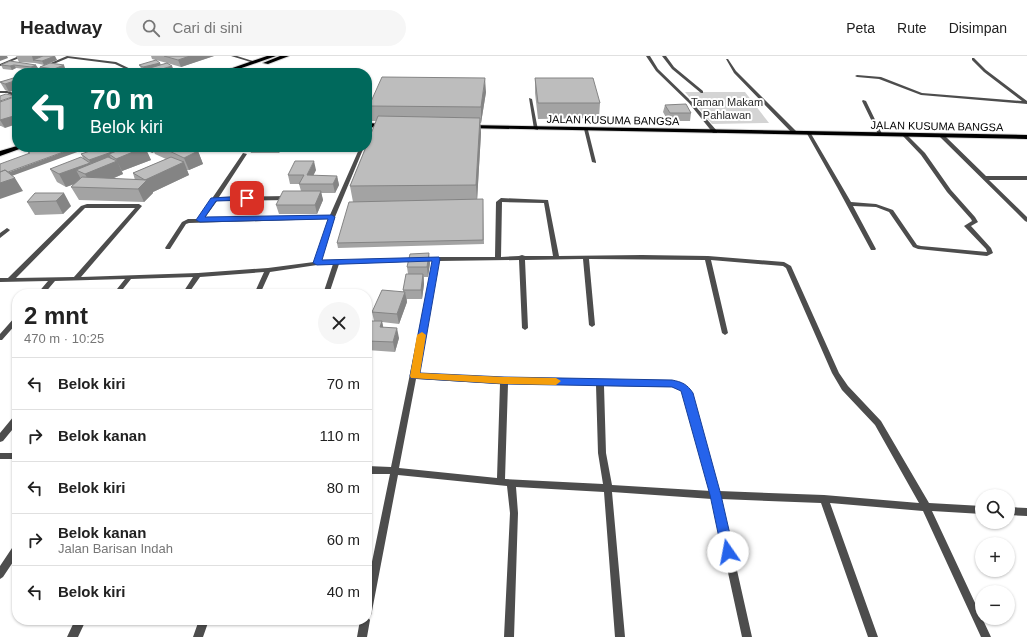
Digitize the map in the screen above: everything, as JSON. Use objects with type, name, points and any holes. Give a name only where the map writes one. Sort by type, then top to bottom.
[{"type":"highway","points":[[236,68],[273,56]]},
{"type":"highway","points":[[251,68],[286,56]]},
{"type":"highway","points":[[0,148],[12,144]]},
{"type":"highway","points":[[0,154],[12,150]]},
{"type":"main road","points":[[372,125],[392,126]]},
{"type":"main road","name":"JALAN KUSUMA BANGSA","points":[[460,127],[1027,137]]},
{"type":"street","points":[[0,65],[22,56]]},
{"type":"street","points":[[41,68],[69,56],[116,63],[126,68]]},
{"type":"street","points":[[234,56],[254,62]]},
{"type":"street","points":[[648,56],[657,70],[684,96],[715,132]]},
{"type":"street","points":[[664,56],[673,68],[702,92]]},
{"type":"street","points":[[973,59],[985,71],[1027,103]]},
{"type":"street","points":[[727,60],[735,72],[794,132]]},
{"type":"street","points":[[857,76],[878,78],[921,94],[1027,103]]},
{"type":"street","points":[[0,92],[8,92],[12,94]]},
{"type":"street","points":[[530,99],[536,129]]},
{"type":"street","points":[[864,101],[880,134]]},
{"type":"street","points":[[586,130],[594,162]]},
{"type":"street","points":[[808,132],[873,250]]},
{"type":"street","points":[[849,204],[876,205],[885,207],[891,211],[915,246],[920,248],[972,253],[990,253],[989,249],[968,227],[968,225],[975,222],[973,218],[949,191],[923,154],[904,135]]},
{"type":"street","points":[[942,136],[1027,220]]},
{"type":"street","points":[[317,263],[332,217],[360,152]]},
{"type":"street","points":[[200,220],[245,154]]},
{"type":"street","points":[[985,178],[1027,178]]},
{"type":"street","points":[[215,199],[293,198]]},
{"type":"street","points":[[498,258],[499,202],[501,200],[546,201],[556,257]]},
{"type":"street","points":[[10,280],[83,207],[139,206],[76,280]]},
{"type":"street","points":[[168,248],[184,223],[188,221],[332,217]]},
{"type":"street","points":[[0,236],[7,230]]},
{"type":"street","points":[[0,280],[76,280],[198,275],[268,270],[317,263],[436,259],[556,257],[708,258],[781,263],[787,265],[839,378],[855,400],[878,423],[926,507],[986,637]]},
{"type":"street","points":[[586,257],[592,325]]},
{"type":"street","points":[[522,258],[525,328]]},
{"type":"street","points":[[708,258],[725,333]]},
{"type":"street","points":[[372,587],[396,471],[436,259]]},
{"type":"street","points":[[328,289],[337,262]]},
{"type":"street","points":[[259,289],[268,270]]},
{"type":"street","points":[[188,289],[198,275]]},
{"type":"street","points":[[120,289],[129,278]]},
{"type":"street","points":[[45,289],[53,280]]},
{"type":"street","points":[[0,338],[12,325]]},
{"type":"street","points":[[414,376],[504,381],[672,384],[685,388],[688,393],[716,495],[747,637]]},
{"type":"street","points":[[504,381],[506,482],[514,513],[509,637]]},
{"type":"street","points":[[600,382],[602,453],[608,488],[608,503],[620,637]]},
{"type":"street","points":[[0,439],[12,424]]},
{"type":"street","points":[[0,456],[12,456]]},
{"type":"street","points":[[372,470],[396,471],[506,482],[716,495],[824,499],[975,510]]},
{"type":"street","points":[[824,499],[873,637]]},
{"type":"street","points":[[1015,511],[1027,512]]},
{"type":"street","points":[[0,574],[12,556]]},
{"type":"street","points":[[72,637],[78,625]]},
{"type":"street","points":[[198,637],[202,625]]},
{"type":"street","points":[[362,637],[364,625]]},
{"type":"green space","name":"Taman Makam Pahlawan","points":[[685,92],[745,92],[769,123],[712,124]]},
{"type":"building","points":[[43,56],[55,56],[42,61],[33,60]]},
{"type":"building","points":[[164,56],[190,56],[178,60]]},
{"type":"building","points":[[156,60],[160,63],[143,67],[139,65]]},
{"type":"building","points":[[10,61],[36,65],[31,67],[1,65]]},
{"type":"building","points":[[50,63],[64,65],[56,68],[40,67]]},
{"type":"building","points":[[167,63],[172,66],[165,68],[150,68]]},
{"type":"building","points":[[382,77],[485,78],[481,107],[372,106],[372,99]]},
{"type":"building","points":[[12,78],[12,82],[5,84],[0,82]]},
{"type":"building","points":[[535,78],[593,78],[600,103],[538,103]]},
{"type":"building","points":[[6,94],[12,95],[12,97],[0,101],[0,96]]},
{"type":"building","points":[[12,98],[12,116],[0,120],[0,102]]},
{"type":"building","points":[[686,104],[691,113],[670,113],[665,105]]},
{"type":"building","points":[[378,116],[480,118],[476,185],[350,186],[364,152],[372,152],[372,131]]},
{"type":"building","points":[[28,152],[63,152],[8,172],[5,170],[0,172],[0,164],[30,153]]},
{"type":"building","points":[[87,152],[112,152],[89,160],[81,154]]},
{"type":"building","points":[[114,152],[133,152],[116,159],[109,154]]},
{"type":"building","points":[[171,152],[196,152],[184,158]]},
{"type":"building","points":[[81,157],[90,163],[59,174],[50,169]]},
{"type":"building","points":[[108,157],[117,161],[85,174],[76,170]]},
{"type":"building","points":[[171,157],[184,162],[145,180],[133,173]]},
{"type":"building","points":[[295,161],[314,161],[307,175],[337,176],[333,184],[299,184],[304,175],[288,175]]},
{"type":"building","points":[[5,170],[15,178],[0,183],[0,172]]},
{"type":"building","points":[[82,177],[147,180],[138,189],[71,187]]},
{"type":"building","points":[[283,191],[321,191],[315,205],[276,205]]},
{"type":"building","points":[[35,193],[64,193],[56,201],[27,202]]},
{"type":"building","points":[[483,199],[483,240],[337,243],[349,202]]},
{"type":"building","points":[[429,253],[427,267],[407,267],[410,254]]},
{"type":"building","points":[[406,274],[423,274],[421,290],[403,290]]},
{"type":"building","points":[[382,290],[405,292],[397,314],[372,312]]},
{"type":"building","points":[[372,321],[382,321],[380,327],[397,328],[393,342],[372,341]]},
{"type":"slow traffic","points":[[422,335],[414,376],[504,381],[556,381]]},
{"type":"route","points":[[247,198],[214,199],[200,220],[332,217],[317,263],[436,259],[414,376],[504,381],[672,384],[685,388],[688,393],[716,495],[728,552]]}]
